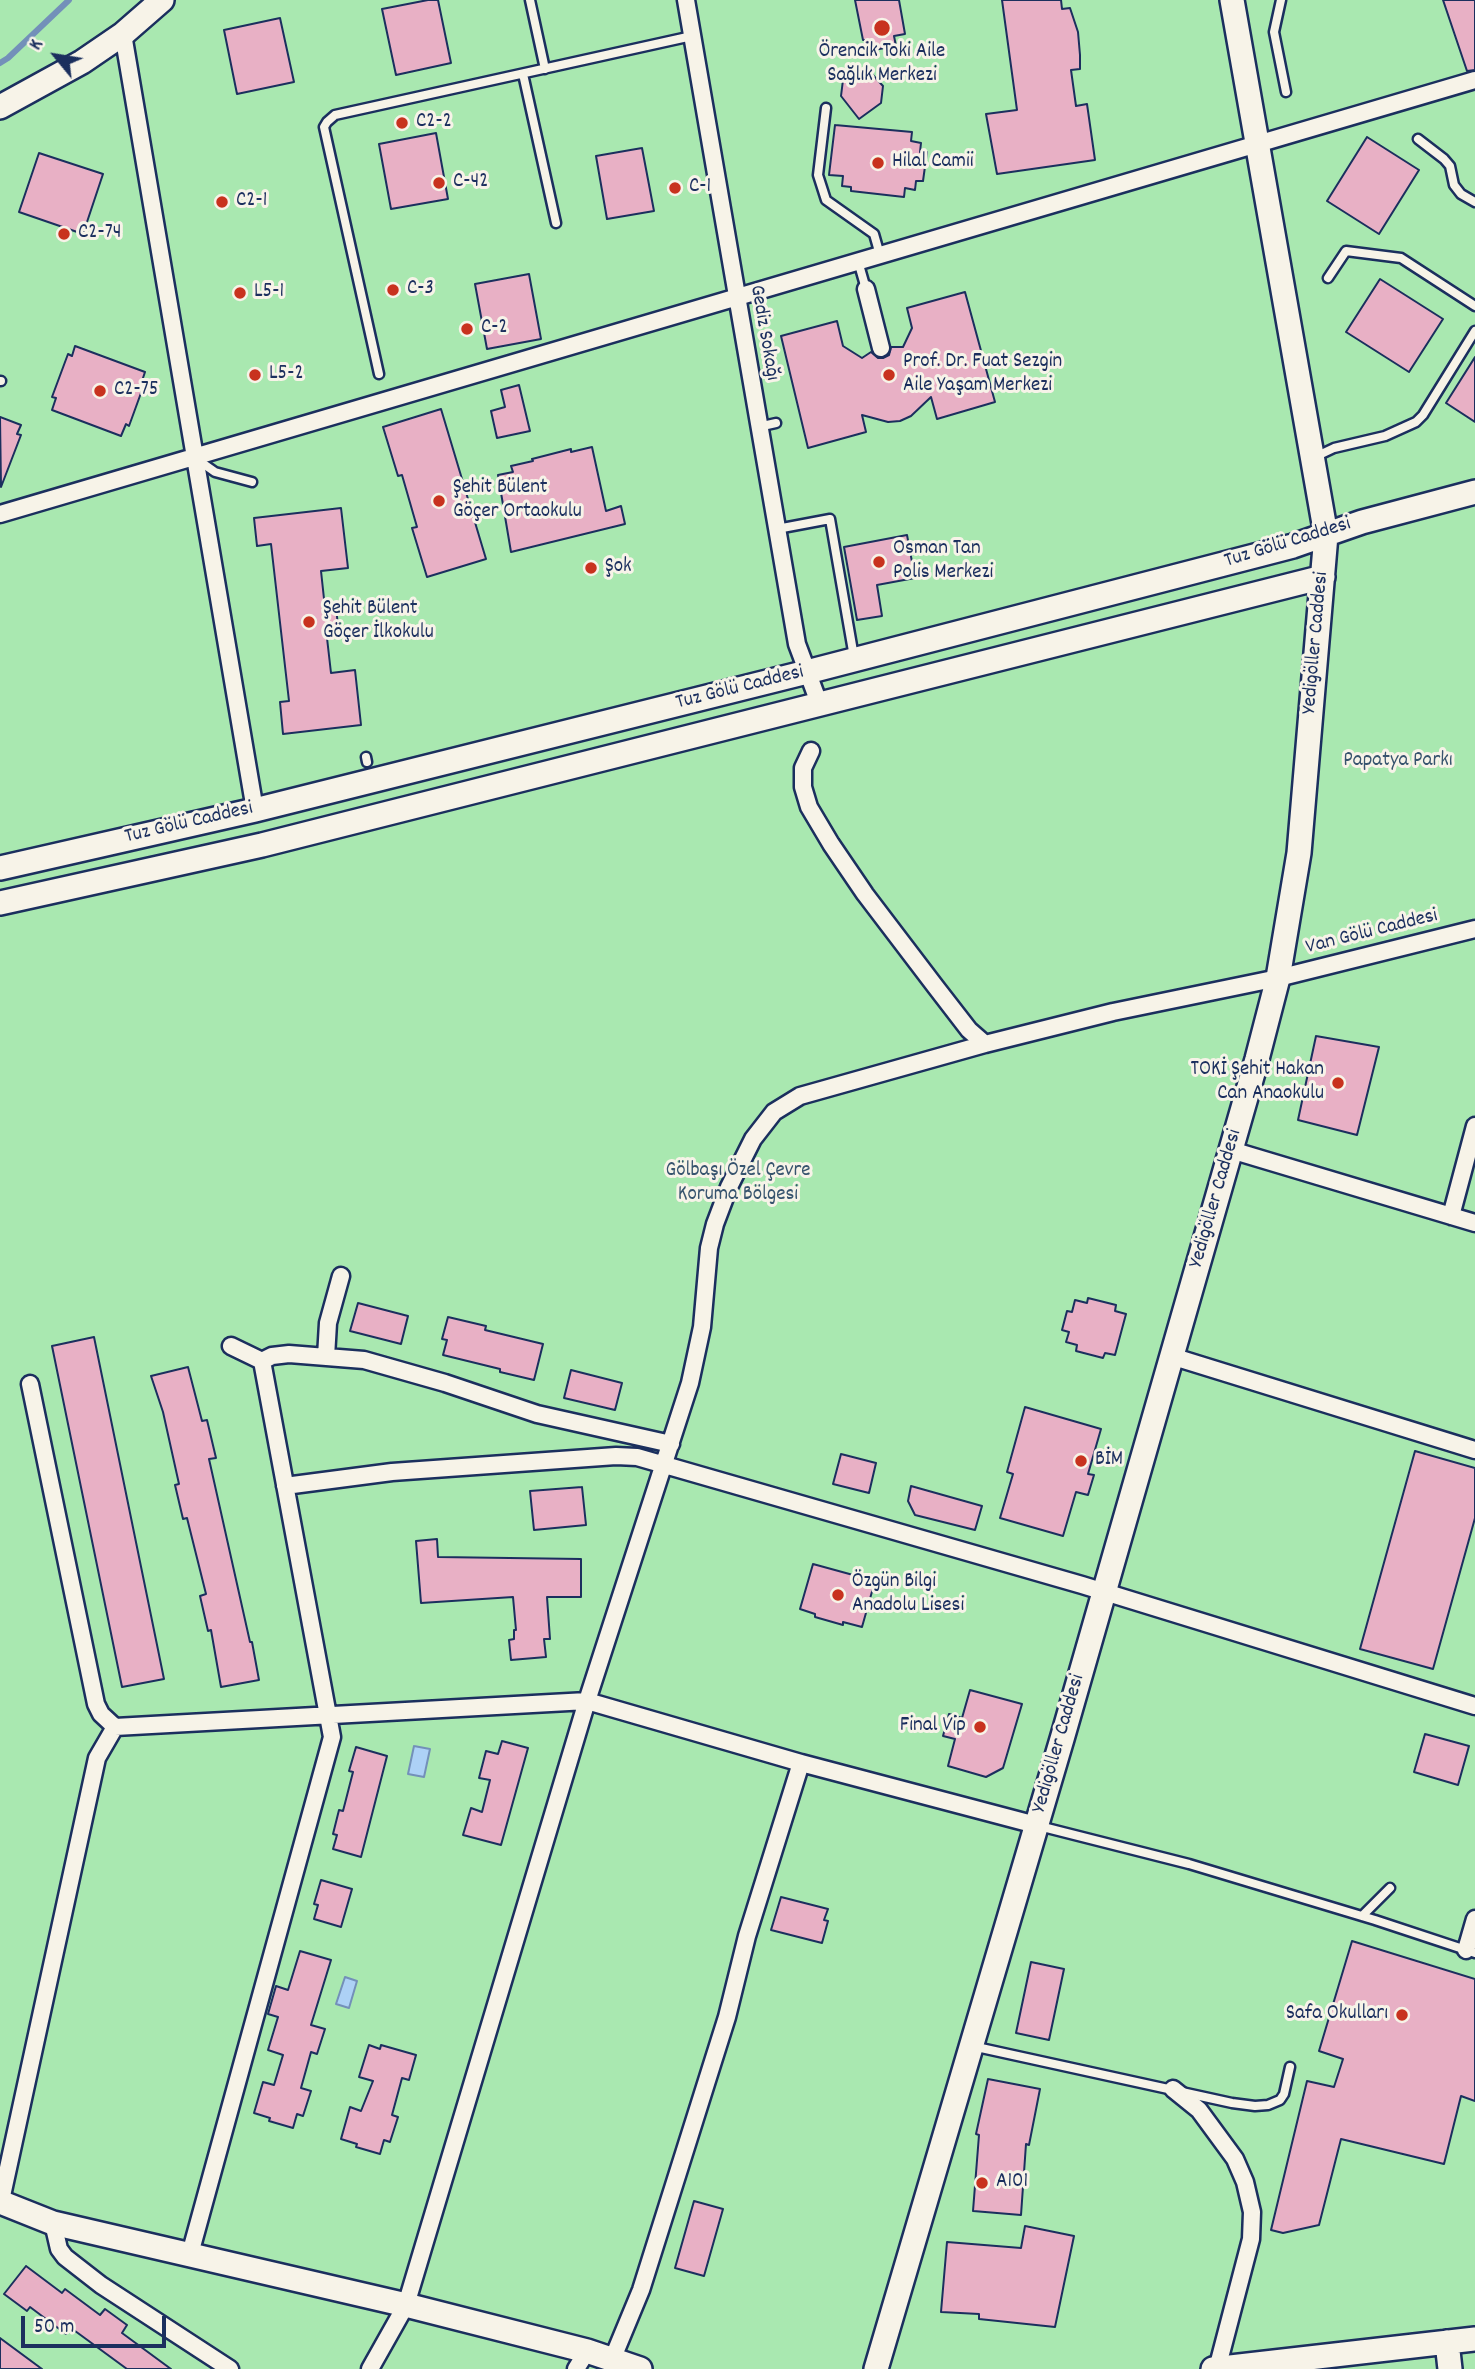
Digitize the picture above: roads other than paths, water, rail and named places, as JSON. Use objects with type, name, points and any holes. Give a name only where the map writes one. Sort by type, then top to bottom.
[{"type":"street","points":[[0,107],[82,62],[123,34],[163,0]]},
{"type":"street","name":"Gediz Sokağı","points":[[686,0],[797,644],[819,703]]},
{"type":"street","name":"Yedigöller Caddesi","points":[[876,2369],[1231,1150],[1278,978],[1299,853],[1326,535],[1232,0]]},
{"type":"street","points":[[123,34],[255,810]]},
{"type":"street","points":[[0,514],[736,297],[811,282],[858,261],[1475,80]]},
{"type":"street","points":[[866,289],[881,348]]},
{"type":"street","name":"Tuz Gölü Caddesi","points":[[0,868],[255,810],[807,672],[1293,546],[1362,522],[1475,492]]},
{"type":"street","name":"Tuz Gölü Caddesi","points":[[0,903],[262,845],[1323,577]]},
{"type":"street","points":[[811,751],[803,768],[803,788],[809,807],[865,894],[969,1030],[985,1044]]},
{"type":"street","name":"Van Gölü Caddesi","points":[[370,2369],[407,2305],[587,1701],[690,1383],[702,1327],[709,1248],[715,1224],[741,1158],[774,1112],[800,1096],[985,1044],[1150,1003],[1278,978],[1475,929]]},
{"type":"street","points":[[1451,1216],[1475,1126]]},
{"type":"street","points":[[1231,1150],[1475,1223]]},
{"type":"street","points":[[326,1357],[328,1323],[341,1276]]},
{"type":"street","points":[[231,1346],[262,1361]]},
{"type":"street","points":[[262,1361],[272,1356],[289,1354],[363,1360],[445,1383],[537,1414],[671,1444]]},
{"type":"street","points":[[1171,1356],[1475,1450]]},
{"type":"street","points":[[190,2254],[332,1737],[262,1361]]},
{"type":"street","points":[[30,1384],[96,1704],[101,1714],[115,1727],[587,1701],[801,1763],[1036,1825]]},
{"type":"street","points":[[285,1486],[387,1472],[616,1456],[637,1457],[1104,1592],[1475,1706]]},
{"type":"street","points":[[115,1727],[97,1758],[1,2203],[53,2223],[407,2305],[582,2360],[612,2360],[637,2369]]},
{"type":"street","points":[[612,2360],[641,2290],[727,2017],[747,1936],[801,1763]]},
{"type":"street","points":[[1470,1952],[1475,1920]]},
{"type":"street","points":[[1173,2089],[1199,2110],[1235,2159],[1245,2182],[1252,2212],[1251,2239],[1215,2369],[1363,2361],[1447,2342],[1475,2339]]},
{"type":"street","points":[[53,2223],[59,2249],[65,2257],[101,2285],[230,2369]]},
{"type":"street","points":[[1447,2342],[1451,2369]]},
{"type":"lane","points":[[530,0],[545,69]]},
{"type":"lane","points":[[1281,0],[1274,32],[1286,92]]},
{"type":"lane","points":[[379,374],[324,127],[335,115],[692,36]]},
{"type":"lane","points":[[523,74],[556,223]]},
{"type":"lane","points":[[826,108],[818,175],[826,200],[874,234],[880,255]]},
{"type":"lane","points":[[1418,139],[1444,159],[1450,166],[1454,184],[1461,194],[1475,202]]},
{"type":"lane","points":[[1328,278],[1346,251],[1401,258],[1475,306]]},
{"type":"lane","points":[[858,261],[866,289]]},
{"type":"lane","points":[[1313,458],[1334,448],[1385,436],[1416,422],[1475,331]]},
{"type":"lane","points":[[758,427],[776,423]]},
{"type":"lane","points":[[193,456],[215,472],[252,482]]},
{"type":"lane","points":[[778,529],[830,519],[854,659]]},
{"type":"lane","points":[[1036,1825],[1189,1864],[1470,1952]]},
{"type":"lane","points":[[1362,1916],[1390,1888]]},
{"type":"lane","points":[[970,2046],[1232,2103],[1268,2105],[1280,2100],[1290,2067]]},
{"type":"water","points":[[414,1746],[430,1749],[424,1777],[408,1774]]},
{"type":"water","points":[[345,1977],[357,1981],[349,2008],[336,2004]]},
{"type":"waterway","points":[[0,63],[69,0]]},
{"type":"place","name":"Örencik Toki Aile Sağlık Merkezi","points":[[882,28]]},
{"type":"place","name":"C2-2","points":[[402,123]]},
{"type":"place","name":"Hilal Camii","points":[[878,163]]},
{"type":"place","name":"C-42","points":[[439,183]]},
{"type":"place","name":"C-1","points":[[675,188]]},
{"type":"place","name":"C2-1","points":[[222,202]]},
{"type":"place","name":"C2-74","points":[[64,234]]},
{"type":"place","name":"C-3","points":[[393,290]]},
{"type":"place","name":"L5-1","points":[[240,293]]},
{"type":"place","name":"C-2","points":[[467,329]]},
{"type":"place","name":"L5-2","points":[[255,375]]},
{"type":"place","name":"Prof. Dr. Fuat Sezgin Aile Yaşam Merkezi","points":[[889,375]]},
{"type":"place","name":"C2-75","points":[[100,391]]},
{"type":"place","name":"Şehit Bülent Göçer Ortaokulu","points":[[439,501]]},
{"type":"place","name":"Osman Tan Polis Merkezi","points":[[879,562]]},
{"type":"place","name":"Şok","points":[[591,568]]},
{"type":"place","name":"Şehit Bülent Göçer İlkokulu","points":[[309,622]]},
{"type":"place","name":"TOKİ Şehit Hakan Can Anaokulu","points":[[1338,1083]]},
{"type":"place","name":"BİM","points":[[1081,1461]]},
{"type":"place","name":"Özgün Bilgi Anadolu Lisesi","points":[[838,1595]]},
{"type":"place","name":"Final Vip","points":[[980,1727]]},
{"type":"place","name":"Safa Okulları","points":[[1402,2015]]},
{"type":"place","name":"A101","points":[[982,2183]]},
{"type":"park label","name":"Papatya Parkı","points":[[1398,762]]},
{"type":"park label","name":"Gölbaşı Özel Çevre Koruma Bölgesi","points":[[738,1184]]}]
